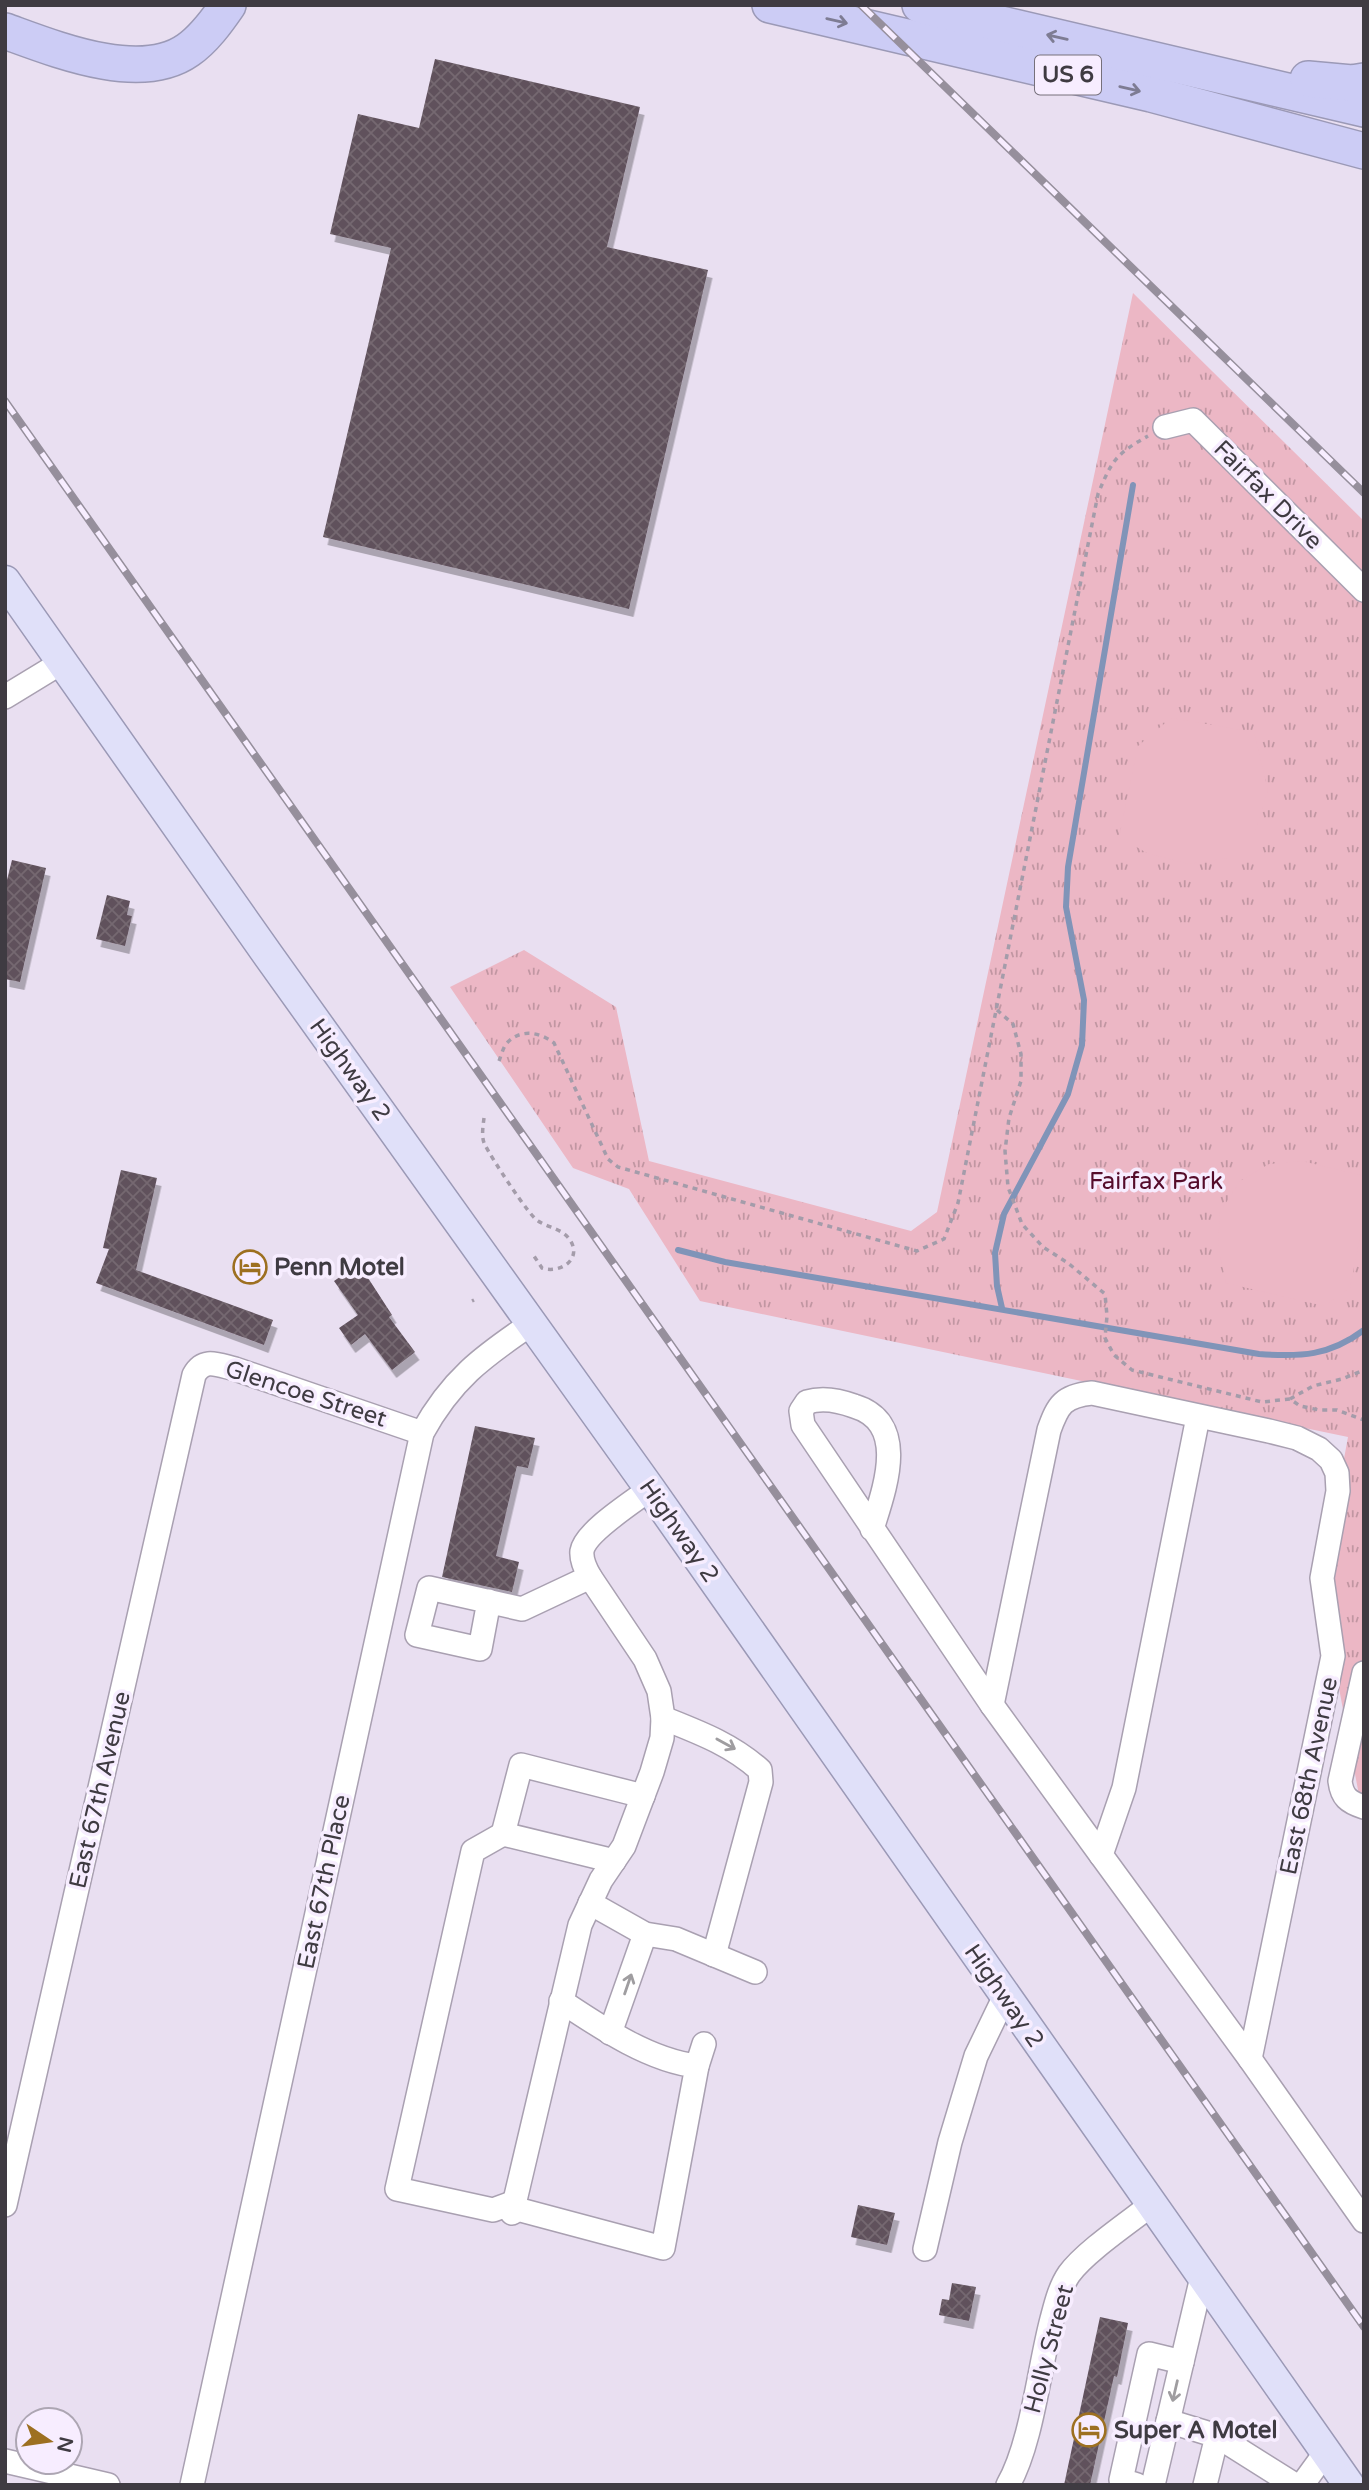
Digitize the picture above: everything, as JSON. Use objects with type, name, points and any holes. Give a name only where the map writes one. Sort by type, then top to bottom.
[{"type":"highway","name":"US 6","points":[[770,5],[1151,94],[1364,151]]},
{"type":"highway","name":"US 6","points":[[920,5],[1364,110]]},
{"type":"highway","points":[[5,31],[46,46],[102,60],[157,63],[188,50],[206,34],[226,7]]},
{"type":"highway","points":[[1144,57],[1204,61],[1320,81],[1364,81]]},
{"type":"main road","name":"Highway 2","points":[[5,581],[650,1489],[1349,2485]]},
{"type":"street","name":"Fairfax Drive","points":[[1165,427],[1193,420],[1364,590]]},
{"type":"street","points":[[5,698],[64,661]]},
{"type":"street","name":"East 67th Place","points":[[192,2485],[422,1433],[444,1395],[458,1380],[496,1348],[531,1324]]},
{"type":"street","name":"Glencoe Street","points":[[194,1375],[203,1364],[235,1369],[422,1433]]},
{"type":"street","name":"East 67th Avenue","points":[[5,2205],[194,1375]]},
{"type":"street","points":[[992,1705],[1049,1430],[1058,1406],[1069,1398],[1092,1393],[1198,1418],[1124,1788],[1101,1855]]},
{"type":"street","points":[[872,1529],[890,1466],[885,1433],[876,1419],[861,1408],[820,1398],[807,1402],[801,1411],[803,1425],[872,1529],[992,1705],[1251,2059],[1364,2221]]},
{"type":"street","name":"East 68th Avenue","points":[[1198,1418],[1288,1436],[1319,1449],[1331,1460],[1337,1473],[1338,1491],[1322,1578],[1333,1656],[1251,2059]]},
{"type":"street","points":[[513,2208],[580,1925],[601,1880],[624,1846],[662,1738],[663,1718],[659,1691],[645,1658],[590,1577],[582,1551],[588,1537],[650,1489]]},
{"type":"street","points":[[489,1601],[522,1609],[590,1577]]},
{"type":"street","points":[[1364,1673],[1340,1781],[1341,1793],[1349,1801],[1364,1807]]},
{"type":"street","points":[[663,1718],[716,1739],[742,1754],[760,1770],[761,1782],[714,1955]]},
{"type":"street","points":[[503,1834],[521,1765],[643,1796]]},
{"type":"street","points":[[614,1861],[503,1834],[473,1850],[397,2189],[493,2210],[513,2208],[663,2248],[697,2066],[704,2044]]},
{"type":"street","points":[[590,1903],[645,1934],[676,1939],[755,1972]]},
{"type":"street","points":[[610,2033],[645,1934]]},
{"type":"street","points":[[925,2249],[950,2142],[975,2056],[1005,1996]]},
{"type":"street","points":[[561,2001],[610,2033],[678,2064],[697,2066]]},
{"type":"street","name":"Holly Street","points":[[1008,2485],[1025,2439],[1048,2334],[1059,2295],[1068,2275],[1079,2262],[1151,2205]]},
{"type":"street","points":[[1153,2485],[1202,2277]]},
{"type":"street","points":[[1137,2485],[1121,2480],[1149,2354],[1182,2362]]},
{"type":"street","points":[[1168,2421],[1217,2436],[1295,2485]]},
{"type":"street","points":[[1205,2485],[1217,2436]]},
{"type":"street","points":[[1302,2485],[1326,2452]]},
{"type":"street","points":[[5,2460],[108,2485]]},
{"type":"path","points":[[499,1060],[506,1044],[526,1033],[538,1033],[554,1043],[608,1159],[618,1167],[918,1251],[944,1239],[958,1203],[1098,494],[1108,468],[1121,451],[1165,427]]},
{"type":"path","points":[[997,1010],[1013,1024],[1021,1054],[1021,1081],[1009,1118],[1005,1151],[1008,1186],[1022,1224],[1043,1248],[1068,1263],[1105,1294],[1105,1338],[1114,1355],[1132,1370],[1262,1402],[1290,1399],[1313,1386],[1364,1370]]},
{"type":"path","points":[[484,1118],[483,1142],[535,1220],[562,1232],[573,1246],[574,1255],[561,1269],[550,1271],[542,1268],[534,1256],[531,1258]]},
{"type":"path","points":[[1290,1399],[1300,1406],[1337,1410],[1364,1420]]},
{"type":"green space","name":"Fairfax Park","points":[[1133,293],[1364,521],[1364,1807],[1361,1806],[1333,1656],[1322,1578],[1348,1437],[700,1301],[629,1189],[573,1168],[450,987],[524,950],[616,1007],[649,1161],[911,1231],[937,1212]]},
{"type":"green space","points":[[1171,718],[1254,732],[1268,790],[1253,838],[1228,858],[1188,864],[1147,853],[1119,837],[1138,746]]},
{"type":"green space","points":[[1302,1161],[1364,1176],[1364,1216],[1350,1288],[1324,1306],[1226,1283],[1218,1246],[1220,1212],[1240,1181],[1269,1164]]},
{"type":"building","points":[[435,59],[640,107],[607,247],[708,270],[629,609],[323,537],[391,248],[330,234],[358,114],[419,128]]},
{"type":"building","points":[[12,860],[46,868],[20,982],[5,979],[5,888]]},
{"type":"building","points":[[107,895],[130,901],[127,915],[132,916],[125,946],[96,939]]},
{"type":"building","points":[[121,1170],[157,1178],[136,1270],[273,1320],[264,1345],[96,1283],[109,1249],[103,1248]]},
{"type":"building","points":[[359,1264],[392,1315],[389,1317],[415,1352],[392,1370],[365,1334],[351,1345],[339,1328],[358,1315],[334,1281]]},
{"type":"building","points":[[475,1426],[535,1438],[528,1468],[517,1466],[496,1556],[519,1562],[512,1592],[442,1577]]},
{"type":"building","points":[[858,2205],[895,2213],[887,2245],[851,2237]]},
{"type":"building","points":[[952,2283],[976,2287],[969,2321],[939,2315],[942,2299],[949,2300]]},
{"type":"building","name":"Super A Motel","points":[[1100,2317],[1128,2323],[1117,2377],[1114,2376],[1090,2485],[1064,2485]]},
{"type":"waterway","points":[[1002,1308],[997,1286],[995,1253],[1004,1214],[1068,1094],[1082,1045],[1084,1000],[1066,907],[1068,867],[1133,485]]},
{"type":"waterway","points":[[678,1250],[725,1262],[1259,1354],[1314,1353],[1339,1345],[1364,1330]]},
{"type":"railway","points":[[861,5],[1364,493]]},
{"type":"railway","points":[[5,401],[1364,2327]]},
{"type":"place","name":"Penn Motel","points":[[250,1267]]},
{"type":"place","name":"Super A Motel","points":[[1089,2430]]}]
